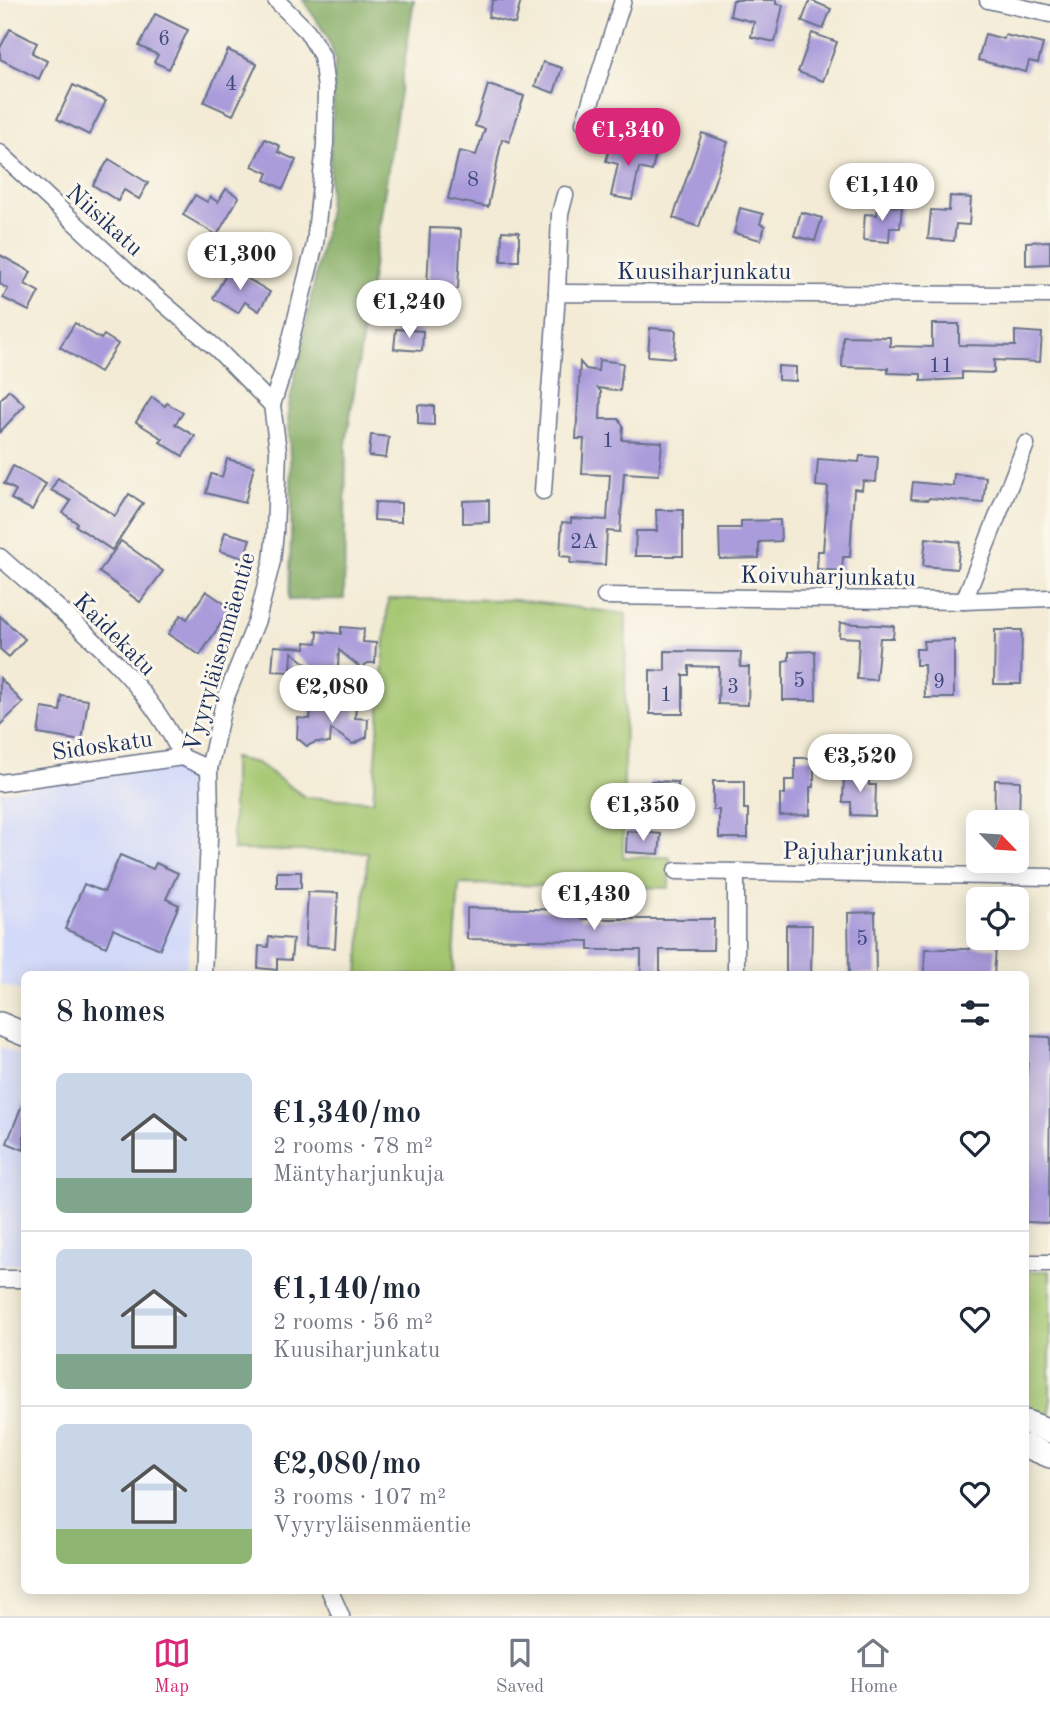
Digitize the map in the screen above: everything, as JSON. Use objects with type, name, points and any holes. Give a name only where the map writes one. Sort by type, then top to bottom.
[{"type":"main road","points":[[0,1024],[21,1033]]},
{"type":"main road","points":[[1029,1423],[1050,1432]]},
{"type":"main road","points":[[1029,1447],[1050,1456]]},
{"type":"street","name":"Vyyryläisenmäentie","points":[[203,971],[210,816],[209,769],[224,702],[257,620],[272,561],[278,452],[272,405],[315,244],[326,144],[326,89],[322,56],[307,31],[276,0]]},
{"type":"street","points":[[584,123],[623,0]]},
{"type":"street","points":[[988,0],[1050,14]]},
{"type":"street","name":"Niisikatu","points":[[0,153],[134,277],[218,350],[272,405]]},
{"type":"street","points":[[542,491],[561,214],[565,195]]},
{"type":"street","name":"Kuusiharjunkatu","points":[[556,293],[1050,295]]},
{"type":"street","points":[[964,601],[1026,444]]},
{"type":"street","name":"Kaidekatu","points":[[0,557],[99,647],[131,680],[164,722],[181,757]]},
{"type":"street","name":"Koivuharjunkatu","points":[[605,596],[964,601],[1050,598]]},
{"type":"street","name":"Sidoskatu","points":[[0,783],[181,757],[209,769]]},
{"type":"street","name":"Pajuharjunkatu","points":[[676,871],[1050,877]]},
{"type":"street","points":[[736,873],[736,971]]},
{"type":"street","points":[[1029,1263],[1050,1263]]},
{"type":"street","points":[[0,1279],[21,1279]]},
{"type":"street","points":[[331,1594],[341,1616]]},
{"type":"shaded area","points":[[163,765],[187,772],[201,793],[203,806],[186,971],[21,971],[21,991],[0,984],[0,792]]},
{"type":"shaded area","points":[[0,1047],[21,1056],[21,1264],[0,1264]]},
{"type":"green space","points":[[303,0],[414,0],[346,444],[344,599],[289,600],[292,505],[288,411],[328,215],[335,59],[327,36]]},
{"type":"green space","points":[[388,599],[516,600],[626,614],[623,857],[670,857],[669,888],[459,884],[453,971],[358,971],[368,852],[233,850],[233,758],[257,763],[305,797],[373,801]]},
{"type":"green space","points":[[1029,1271],[1050,1271],[1050,1418],[1029,1408]]},
{"type":"building","points":[[493,0],[521,0],[515,24],[488,17]]},
{"type":"building","points":[[733,0],[776,0],[776,4],[783,5],[775,42],[751,37],[754,22],[730,16]]},
{"type":"building","points":[[810,0],[831,9],[823,29],[802,21]]},
{"type":"building","points":[[155,14],[188,30],[169,69],[154,62],[158,55],[139,46]]},
{"type":"building","points":[[10,29],[37,43],[32,53],[47,61],[39,79],[0,59],[0,48]]},
{"type":"building","points":[[812,33],[837,42],[823,81],[798,72]]},
{"type":"building","points":[[985,34],[1004,39],[1005,35],[1043,44],[1038,63],[1029,61],[1026,72],[978,60]]},
{"type":"building","points":[[228,50],[257,64],[233,115],[204,102]]},
{"type":"building","points":[[543,62],[562,68],[554,93],[535,86]]},
{"type":"building","points":[[73,85],[106,101],[89,135],[57,119]]},
{"type":"building","points":[[488,85],[524,96],[509,142],[502,139],[488,207],[448,199],[459,151],[476,155],[485,129],[475,126]]},
{"type":"building","points":[[702,133],[728,142],[699,227],[673,218]]},
{"type":"building","points":[[265,139],[280,146],[278,152],[296,160],[283,189],[265,180],[268,173],[252,166]]},
{"type":"building","points":[[611,142],[656,152],[652,171],[639,168],[632,200],[611,196],[618,164],[606,161]]},
{"type":"building","points":[[109,159],[148,183],[139,199],[124,190],[118,201],[93,185]]},
{"type":"building","points":[[226,189],[239,197],[217,235],[183,215],[195,195],[207,202],[210,197],[218,202]]},
{"type":"building","points":[[950,196],[971,198],[969,225],[956,224],[954,241],[928,239],[931,210],[949,211]]},
{"type":"building","points":[[878,205],[902,207],[900,228],[890,228],[889,242],[863,240],[865,214],[877,215]]},
{"type":"building","points":[[740,208],[763,214],[760,224],[765,226],[761,240],[734,233]]},
{"type":"building","points":[[801,212],[822,218],[815,241],[794,236]]},
{"type":"building","points":[[430,228],[461,229],[458,289],[427,287]]},
{"type":"building","points":[[502,231],[519,232],[519,261],[501,261]]},
{"type":"building","points":[[1050,241],[1050,264],[1026,265],[1026,242]]},
{"type":"building","points":[[0,255],[31,272],[25,284],[39,292],[29,311],[3,298],[8,289],[0,284]]},
{"type":"building","points":[[230,268],[270,292],[259,311],[245,302],[238,313],[213,298]]},
{"type":"building","points":[[75,323],[101,339],[104,335],[118,344],[100,372],[60,347]]},
{"type":"building","points":[[932,324],[959,324],[959,345],[1015,346],[1015,331],[1042,333],[1040,362],[994,360],[994,373],[962,372],[962,379],[921,381],[921,374],[888,373],[888,368],[842,367],[843,336],[890,337],[890,346],[932,347]]},
{"type":"building","points":[[650,328],[676,330],[674,358],[648,356]]},
{"type":"building","points":[[396,329],[423,331],[422,351],[394,349]]},
{"type":"building","points":[[599,360],[623,363],[620,391],[598,388],[601,392],[600,419],[619,419],[623,426],[622,440],[662,442],[659,475],[624,473],[620,532],[607,531],[605,565],[570,563],[571,557],[560,556],[562,522],[571,523],[571,518],[607,520],[610,475],[582,474],[584,439],[576,439],[580,362],[586,369],[598,371]]},
{"type":"building","points":[[778,366],[796,367],[796,381],[778,380]]},
{"type":"building","points":[[9,390],[25,405],[0,432],[0,400]]},
{"type":"building","points":[[152,397],[183,413],[175,424],[195,436],[183,456],[160,442],[163,439],[136,422]]},
{"type":"building","points":[[418,405],[434,406],[434,425],[418,424]]},
{"type":"building","points":[[371,435],[389,437],[386,458],[369,456]]},
{"type":"building","points":[[860,456],[878,457],[876,482],[863,481],[862,490],[854,489],[850,557],[843,557],[842,571],[817,569],[818,551],[823,551],[828,487],[816,486],[818,459],[859,462]]},
{"type":"building","points":[[227,459],[254,466],[245,503],[206,493],[211,474],[222,477]]},
{"type":"building","points":[[13,466],[46,484],[32,510],[11,499],[16,490],[4,484]]},
{"type":"building","points":[[954,474],[986,477],[983,503],[911,499],[913,482],[953,486]]},
{"type":"building","points":[[58,478],[115,516],[129,494],[143,503],[112,550],[76,526],[77,523],[63,513],[71,501],[51,490]]},
{"type":"building","points":[[489,500],[489,522],[463,523],[463,501]]},
{"type":"building","points":[[375,502],[401,503],[401,522],[374,520]]},
{"type":"building","points":[[656,510],[683,510],[683,556],[635,556],[636,531],[657,531]]},
{"type":"building","points":[[780,520],[781,541],[759,542],[759,558],[720,559],[719,528],[741,528],[741,521]]},
{"type":"building","points":[[225,532],[250,539],[244,558],[220,551]]},
{"type":"building","points":[[926,538],[960,542],[957,569],[923,566]]},
{"type":"building","points":[[121,541],[163,571],[140,602],[99,572]]},
{"type":"building","points":[[206,591],[231,608],[200,655],[168,634],[181,615],[187,619]]},
{"type":"building","points":[[0,616],[25,639],[9,657],[0,649]]},
{"type":"building","points":[[840,623],[894,626],[893,638],[880,638],[876,680],[857,679],[859,638],[839,637]]},
{"type":"building","points":[[341,627],[364,629],[363,642],[376,643],[375,663],[368,663],[361,668],[339,650],[338,667],[325,666],[314,670],[292,652],[291,672],[272,671],[274,646],[305,648],[305,642],[317,643],[318,633],[315,631],[341,634]]},
{"type":"building","points":[[995,630],[1022,630],[1021,684],[994,684]]},
{"type":"building","points":[[954,640],[954,698],[925,698],[924,665],[916,665],[916,649],[924,649],[923,641]]},
{"type":"building","points":[[665,651],[741,652],[740,667],[749,667],[748,705],[718,704],[719,667],[689,666],[689,675],[683,675],[683,714],[650,714],[650,670],[665,671]]},
{"type":"building","points":[[815,651],[816,700],[783,700],[783,661],[789,660],[789,652]]},
{"type":"building","points":[[0,678],[23,703],[0,725]]},
{"type":"building","points":[[62,696],[88,700],[82,741],[38,734],[42,708],[60,711]]},
{"type":"building","points":[[333,703],[356,706],[355,718],[368,719],[367,737],[353,744],[331,729],[330,743],[316,742],[307,746],[297,738],[298,718],[310,719],[311,707],[333,710]]},
{"type":"building","points":[[795,758],[814,758],[810,815],[780,816],[780,794],[785,794],[785,780],[795,780]]},
{"type":"building","points":[[844,772],[869,773],[869,785],[876,785],[875,816],[851,815],[851,802],[843,802]]},
{"type":"building","points":[[995,780],[1020,781],[1019,810],[994,810]]},
{"type":"building","points":[[651,781],[678,782],[678,821],[650,820]]},
{"type":"building","points":[[713,781],[744,781],[748,838],[719,838],[719,810],[713,810]]},
{"type":"building","points":[[627,831],[661,834],[659,854],[626,852]]},
{"type":"building","points":[[120,855],[153,869],[156,863],[178,873],[166,899],[179,905],[160,949],[113,929],[106,947],[65,929],[84,884],[104,892]]},
{"type":"building","points":[[277,872],[301,872],[301,888],[277,888]]},
{"type":"building","points":[[308,892],[338,893],[335,948],[305,946]]},
{"type":"building","points":[[467,908],[580,910],[580,919],[714,919],[713,950],[660,950],[660,971],[641,971],[641,950],[589,950],[589,941],[467,939]]},
{"type":"building","points":[[875,912],[876,971],[849,971],[848,913]]},
{"type":"building","points":[[786,925],[812,925],[811,971],[786,971]]},
{"type":"building","points":[[269,937],[293,939],[291,960],[277,959],[277,970],[258,968],[259,946],[268,947]]},
{"type":"building","points":[[925,949],[996,950],[994,971],[924,971]]},
{"type":"building","points":[[1029,1036],[1050,1037],[1049,1223],[1029,1222]]},
{"type":"building","points":[[21,1108],[21,1149],[7,1143]]}]
